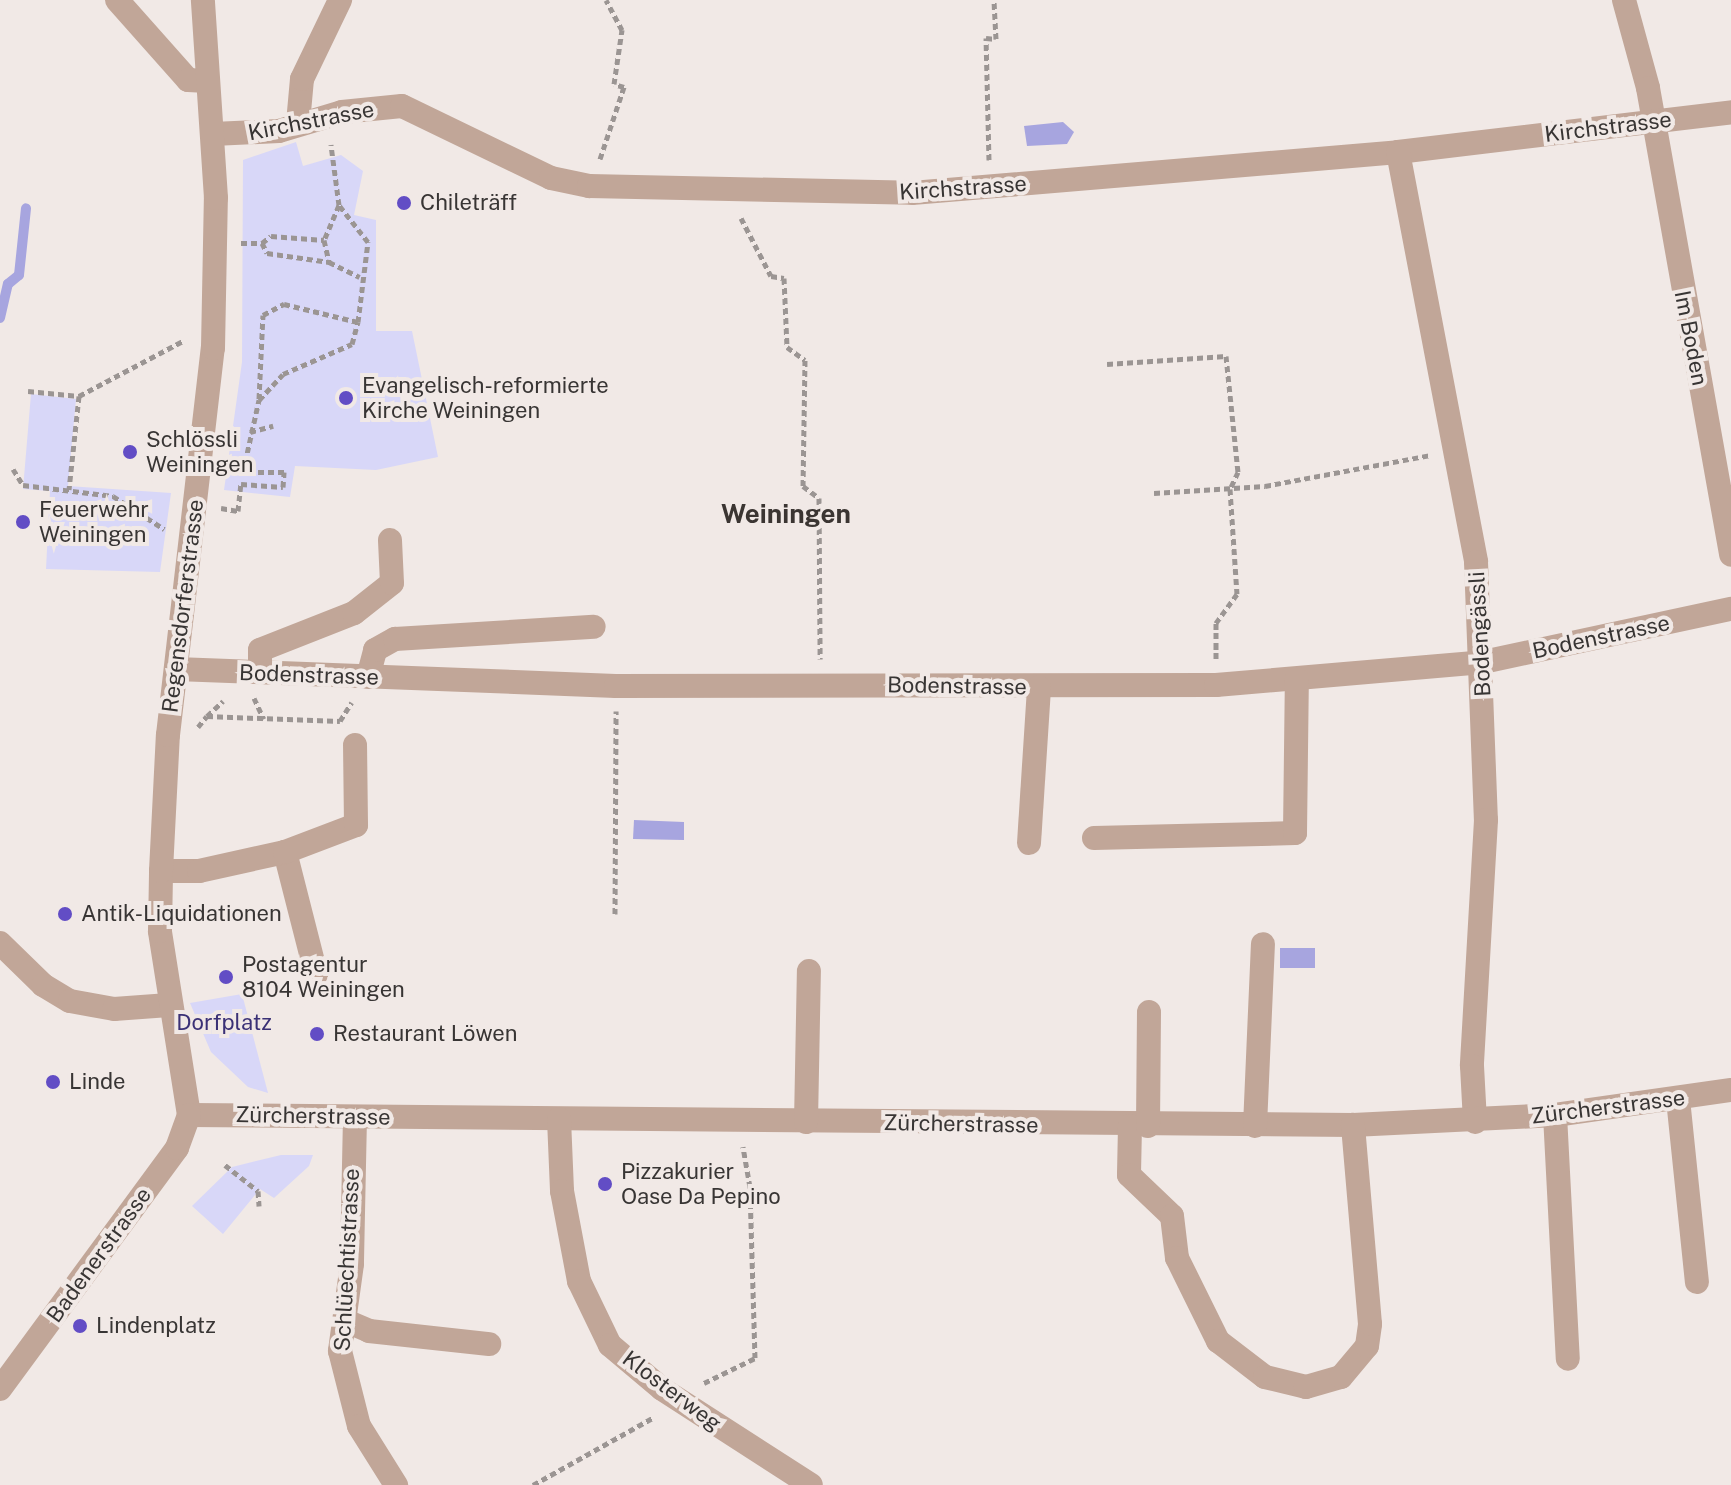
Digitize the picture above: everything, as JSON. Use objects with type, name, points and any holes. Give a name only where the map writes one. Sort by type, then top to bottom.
[{"type":"street","points":[[117,0],[188,80],[207,81]]},
{"type":"street","name":"Regensdorferstrasse","points":[[189,1115],[169,1005],[160,931],[161,871],[176,669],[213,348],[213,134],[203,0]]},
{"type":"street","points":[[298,123],[302,79],[340,0]]},
{"type":"street","name":"Im Boden","points":[[1624,0],[1648,88],[1651,122],[1731,555]]},
{"type":"street","name":"Kirchstrasse","points":[[213,134],[279,131],[324,117],[402,106],[551,178],[589,186],[727,192],[989,188],[1398,152],[1731,112]]},
{"type":"street","name":"Bodengässli","points":[[1398,152],[1476,562],[1483,662],[1486,820],[1472,1066],[1475,1122]]},
{"type":"street","points":[[260,672],[260,650],[354,613],[392,583],[390,540]]},
{"type":"street","name":"Bodenstrasse","points":[[176,669],[260,672],[362,686],[1216,685],[1483,662],[1731,609]]},
{"type":"street","points":[[362,686],[375,650],[395,639],[594,627]]},
{"type":"street","points":[[1094,838],[1295,833],[1297,679]]},
{"type":"street","points":[[1029,843],[1039,687]]},
{"type":"street","points":[[161,871],[199,871],[285,852],[356,825],[355,745]]},
{"type":"street","points":[[285,852],[316,974]]},
{"type":"street","points":[[0,943],[43,985],[70,1001],[114,1009],[169,1005]]},
{"type":"street","points":[[1255,1126],[1263,944]]},
{"type":"street","points":[[806,1122],[809,971]]},
{"type":"street","points":[[1149,1012],[1139,1126],[1129,1175],[1172,1216],[1177,1258],[1218,1341],[1265,1377],[1306,1387],[1341,1377],[1367,1346],[1370,1324],[1353,1125]]},
{"type":"street","name":"Zürcherstrasse","points":[[189,1115],[1139,1126],[1353,1125],[1475,1122],[1555,1115],[1731,1090]]},
{"type":"street","points":[[1678,1099],[1697,1282]]},
{"type":"street","name":"Badenerstrasse","points":[[0,1389],[177,1148],[189,1115]]},
{"type":"street","points":[[1555,1115],[1568,1359]]},
{"type":"street","name":"Schlüechtistrasse","points":[[355,1117],[346,1321],[340,1351],[350,1400],[366,1440],[396,1485]]},
{"type":"street","name":"Klosterweg","points":[[559,1119],[562,1191],[579,1281],[610,1345],[681,1401],[811,1485]]},
{"type":"street","points":[[346,1321],[369,1331],[489,1344]]},
{"type":"path","points":[[589,186],[616,122],[624,87],[614,84],[622,30],[606,0]]},
{"type":"path","points":[[989,188],[986,38],[996,39],[994,0]]},
{"type":"path","points":[[259,400],[283,374],[352,344],[358,322],[360,277],[368,242],[339,205],[324,117]]},
{"type":"path","points":[[727,192],[771,276],[784,278],[787,347],[805,360],[803,486],[819,498],[822,561],[819,684]]},
{"type":"path","points":[[329,262],[324,240],[339,205]]},
{"type":"path","points":[[241,243],[262,243],[271,236],[324,240]]},
{"type":"path","points":[[262,243],[267,253],[329,262],[360,277]]},
{"type":"path","points":[[219,508],[238,511],[241,484],[283,487],[284,472],[243,472],[259,400],[263,315],[284,304],[358,322]]},
{"type":"path","points":[[28,391],[79,396],[183,342],[189,327]]},
{"type":"path","points":[[1107,364],[1226,356],[1238,472],[1230,489],[1237,594],[1216,623],[1216,685]]},
{"type":"path","points":[[69,489],[79,396]]},
{"type":"path","points":[[250,432],[273,426]]},
{"type":"path","points":[[1154,493],[1230,489],[1453,451]]},
{"type":"path","points":[[13,469],[23,485],[113,496],[160,523],[172,539]]},
{"type":"path","points":[[197,727],[207,716],[340,721],[362,686]]},
{"type":"path","points":[[615,914],[616,686]]},
{"type":"path","points":[[533,1485],[681,1401],[689,1389],[753,1363],[750,1187],[742,1145]]},
{"type":"path","points":[[225,1165],[258,1191],[259,1206]]},
{"type":"green space","points":[[296,142],[303,166],[341,155],[363,171],[354,215],[376,220],[376,331],[412,331],[438,457],[376,470],[295,466],[290,497],[224,490],[242,362],[243,160]]},
{"type":"green space","points":[[31,394],[76,399],[68,486],[171,493],[160,572],[46,569],[50,491],[23,489]]},
{"type":"green space","name":"Dorfplatz","points":[[242,994],[268,1093],[248,1087],[211,1052],[190,1003]]},
{"type":"green space","points":[[281,1155],[313,1155],[309,1166],[274,1198],[260,1189],[223,1234],[192,1206],[232,1167]]},
{"type":"water","points":[[1063,122],[1074,132],[1067,144],[1027,146],[1024,126]]},
{"type":"water","points":[[634,820],[684,822],[684,840],[633,839]]},
{"type":"water","points":[[1280,948],[1315,948],[1315,968],[1280,968]]},
{"type":"waterway","points":[[0,318],[8,284],[19,275],[26,208]]},
{"type":"place","name":"Chileträff","points":[[404,203]]},
{"type":"place","name":"Evangelisch-reformierte Kirche Weiningen","points":[[346,398]]},
{"type":"place","name":"Schlössli Weiningen","points":[[130,452]]},
{"type":"place","name":"Feuerwehr Weiningen","points":[[23,522]]},
{"type":"place","name":"Antik-Liquidationen","points":[[65,914]]},
{"type":"place","name":"Postagentur 8104 Weiningen","points":[[226,977]]},
{"type":"place","name":"Restaurant Löwen","points":[[317,1034]]},
{"type":"place","name":"Linde","points":[[53,1082]]},
{"type":"place","name":"Pizzakurier Oase Da Pepino","points":[[605,1184]]},
{"type":"place","name":"Lindenplatz","points":[[80,1326]]},
{"type":"district","name":"Weiningen","points":[[786,514]]}]
